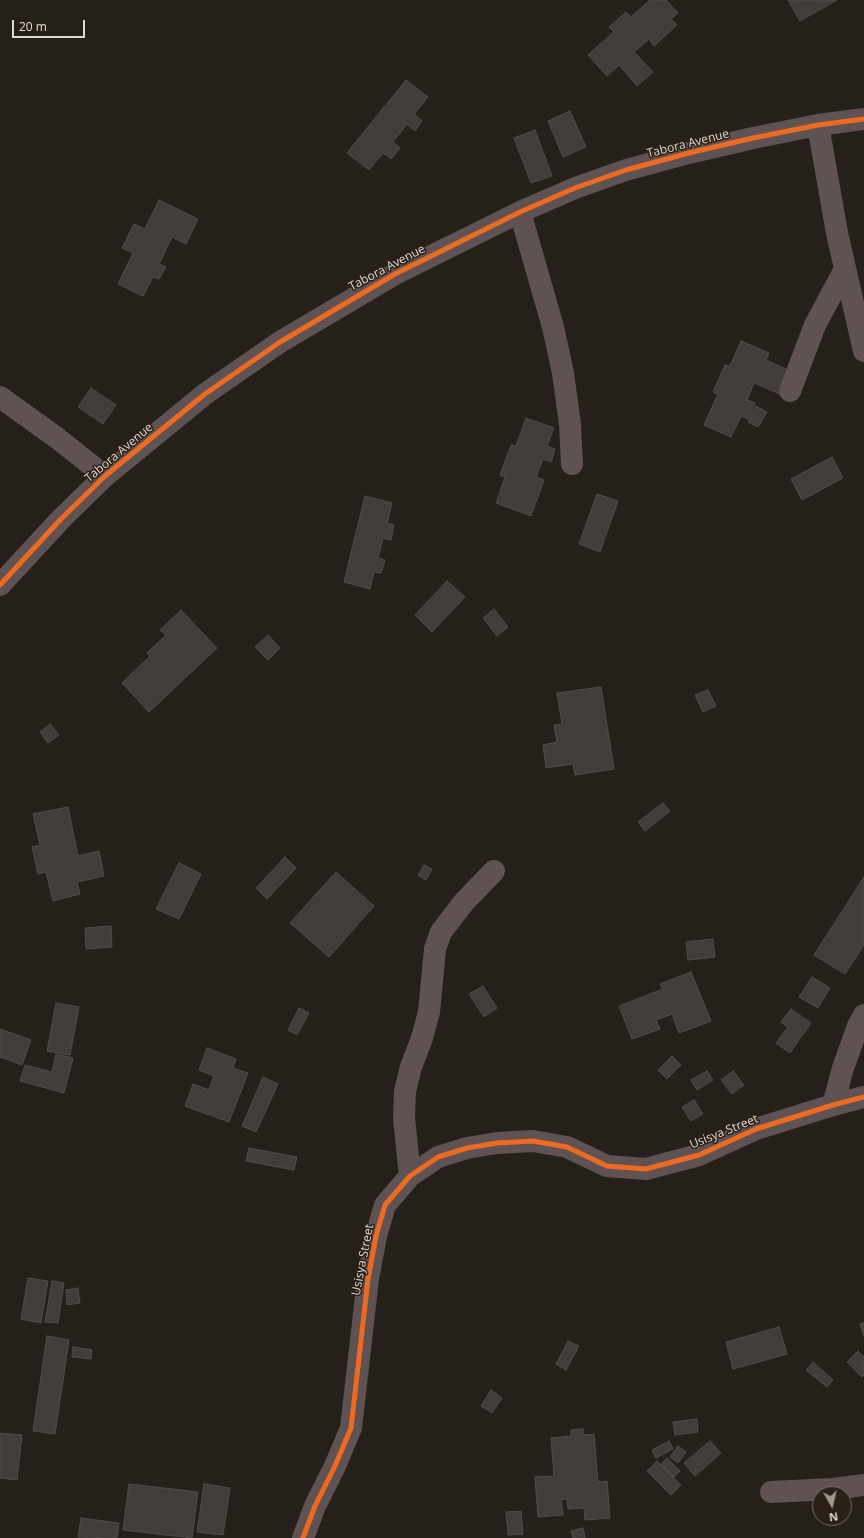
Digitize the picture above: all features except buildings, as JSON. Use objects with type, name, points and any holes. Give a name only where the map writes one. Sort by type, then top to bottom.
[{"type":"street","name":"Tabora Avenue","points":[[0,585],[61,518],[105,476],[205,394],[280,342],[395,274],[520,212],[575,188],[626,170],[696,151],[818,125],[864,119]]},
{"type":"street","points":[[818,125],[837,233],[864,351]]},
{"type":"street","points":[[520,212],[553,327],[563,373],[570,424],[572,464]]},
{"type":"street","points":[[790,391],[815,325],[845,269]]},
{"type":"street","points":[[0,397],[57,438],[105,476]]},
{"type":"street","points":[[410,1176],[404,1118],[405,1091],[411,1067],[422,1038],[429,1012],[435,948],[441,932],[464,902],[494,871]]},
{"type":"street","points":[[833,1105],[843,1068],[858,1026],[864,1015]]},
{"type":"street","name":"Usisya Street","points":[[302,1538],[351,1428],[368,1279],[381,1217],[385,1205],[410,1176],[438,1157],[467,1148],[497,1143],[533,1141],[567,1147],[607,1166],[646,1169],[699,1155],[756,1129],[864,1097]]},
{"type":"street","points":[[771,1492],[833,1489],[864,1485]]},
{"type":"cycle path","points":[[0,585],[61,519],[105,476],[205,394],[280,342],[395,274],[520,212],[575,188],[626,170],[753,138],[818,125],[864,119]]},
{"type":"cycle path","points":[[303,1538],[315,1506],[335,1466],[351,1428],[368,1279],[376,1236],[385,1205],[410,1176],[438,1157],[467,1148],[497,1143],[533,1141],[567,1147],[607,1166],[646,1169],[699,1155],[756,1129],[864,1097]]}]
